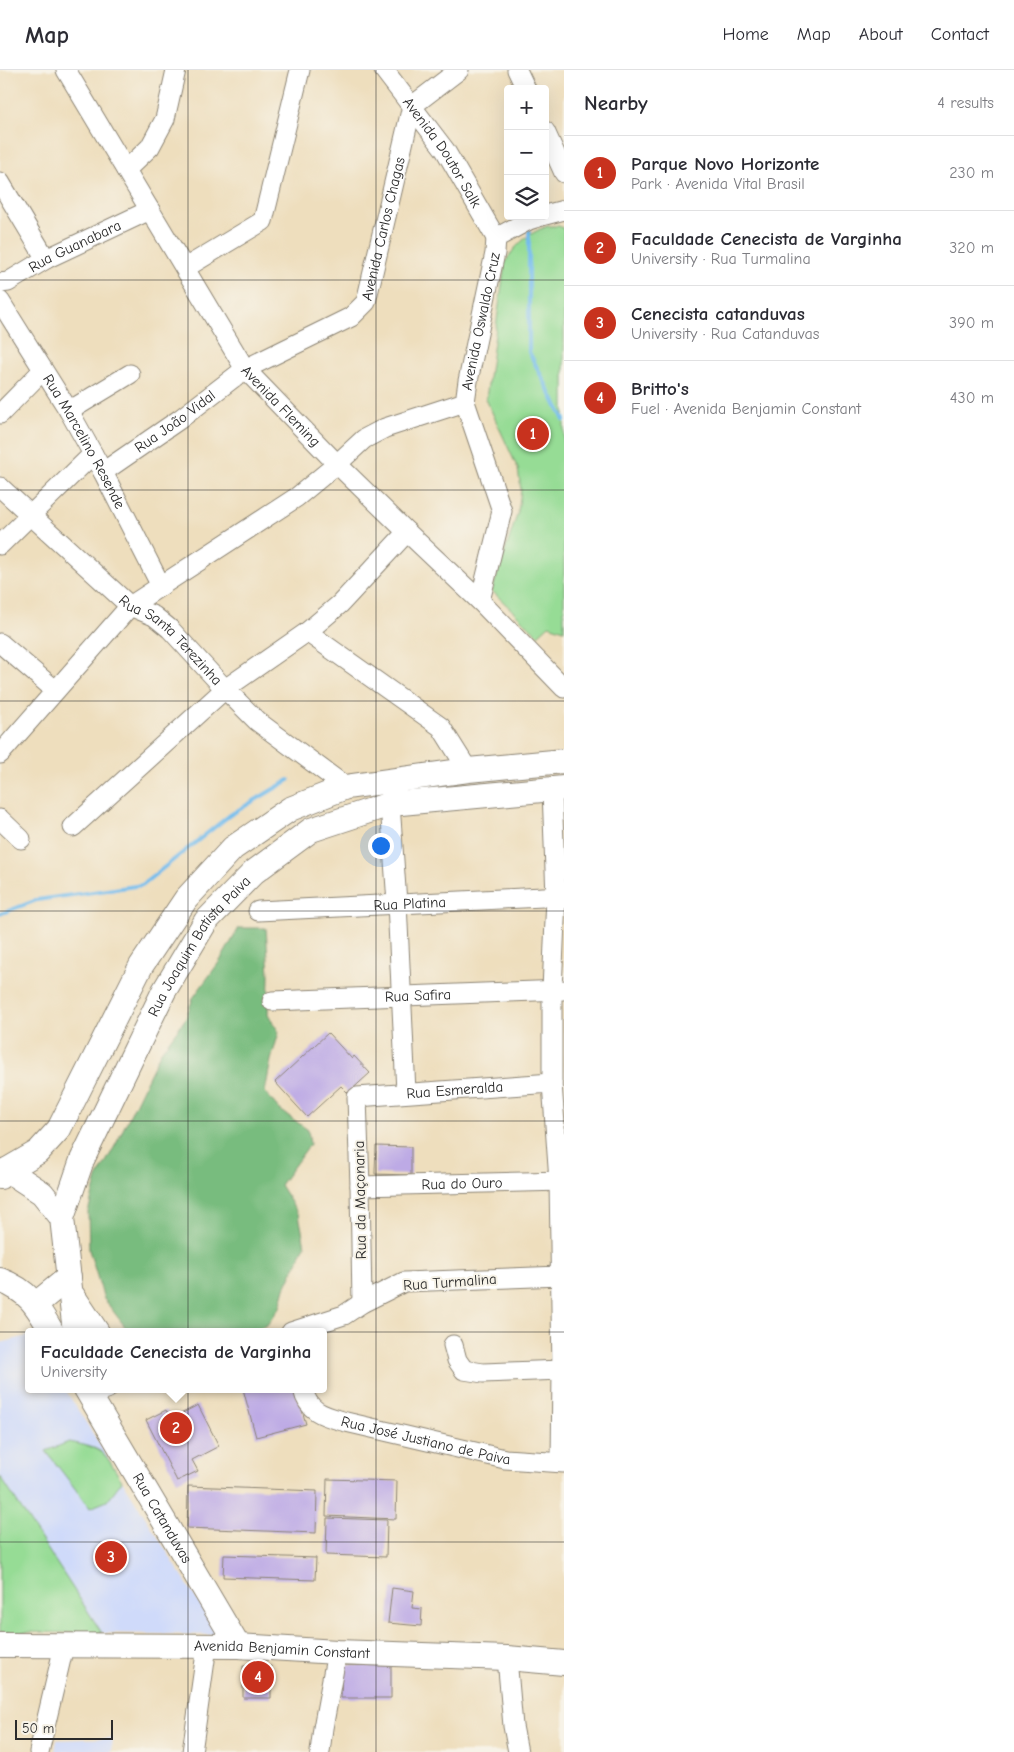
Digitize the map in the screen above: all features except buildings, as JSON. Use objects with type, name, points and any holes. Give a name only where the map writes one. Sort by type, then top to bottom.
[{"type":"main road","points":[[2,1173],[38,1152],[59,1129],[141,966],[186,899],[233,848],[290,809],[346,787],[468,770],[564,761]]},
{"type":"main road","name":"Rua Joaquim Batista Paiva","points":[[75,1328],[62,1218],[82,1160],[164,991],[206,921],[254,872],[311,830],[390,804],[558,789]]},
{"type":"main road","points":[[2,1173],[42,1193],[62,1218]]},
{"type":"main road","points":[[0,1280],[16,1286],[36,1304],[50,1328]]},
{"type":"main road","points":[[36,1304],[70,1285],[95,1328]]},
{"type":"main road","name":"Rua Catanduvas","points":[[95,1393],[238,1646]]},
{"type":"main road","name":"Avenida Benjamin Constant","points":[[0,1646],[238,1646],[337,1652],[506,1658],[564,1663]]},
{"type":"street","name":"Avenida Fleming","points":[[66,70],[245,369],[337,464],[480,601],[564,688]]},
{"type":"street","points":[[126,170],[150,147],[165,120],[176,70]]},
{"type":"street","points":[[185,268],[263,221],[300,70]]},
{"type":"street","name":"Avenida Doutor Salk","points":[[384,70],[445,150],[496,238]]},
{"type":"street","points":[[412,106],[459,70]]},
{"type":"street","points":[[517,70],[524,85]]},
{"type":"street","name":"Avenida Carlos Chagas","points":[[245,369],[351,317],[366,302],[412,106]]},
{"type":"street","points":[[549,140],[564,173]]},
{"type":"street","points":[[0,182],[46,260]]},
{"type":"street","name":"Rua Guanabara","points":[[0,283],[8,282],[46,260],[150,210]]},
{"type":"street","name":"Avenida Oswaldo Cruz","points":[[549,214],[564,210]]},
{"type":"street","name":"Avenida Oswaldo Cruz","points":[[0,754],[130,606],[297,497],[364,439],[385,428],[464,402],[495,253],[496,238],[529,220]]},
{"type":"street","name":"Rua Marcelino Resende","points":[[0,301],[69,411],[103,472],[161,586]]},
{"type":"street","name":"Rua João Vidal","points":[[103,472],[180,419],[245,369]]},
{"type":"street","points":[[0,414],[43,370]]},
{"type":"street","points":[[69,411],[130,374]]},
{"type":"street","points":[[464,402],[502,511],[480,601]]},
{"type":"street","points":[[0,545],[93,454]]},
{"type":"street","name":"Rua Santa Terezinha","points":[[0,487],[130,606],[154,616],[170,629],[257,721],[346,787]]},
{"type":"street","points":[[72,827],[225,689],[307,632],[340,604],[406,532]]},
{"type":"street","points":[[307,632],[441,727],[468,770]]},
{"type":"street","points":[[0,643],[55,690]]},
{"type":"street","points":[[558,789],[561,894],[558,990],[552,1083],[561,1181],[562,1462]]},
{"type":"street","points":[[390,804],[406,1092]]},
{"type":"street","points":[[0,819],[21,839]]},
{"type":"street","name":"Rua Platina","points":[[258,911],[561,894]]},
{"type":"street","name":"Rua Safira","points":[[272,1001],[558,990]]},
{"type":"street","name":"Rua Esmeralda","points":[[357,1097],[552,1083]]},
{"type":"street","name":"Rua da Maçonaria","points":[[357,1097],[362,1303]]},
{"type":"street","name":"Rua do Ouro","points":[[360,1186],[561,1181]]},
{"type":"street","name":"Rua Turmalina","points":[[303,1328],[344,1315],[362,1303],[404,1282],[560,1276]]},
{"type":"street","points":[[453,1345],[457,1360],[464,1370],[484,1373],[562,1370]]},
{"type":"street","name":"Rua José Justiano de Paiva","points":[[304,1393],[305,1399],[320,1414],[346,1422],[505,1460],[562,1462]]},
{"type":"street","points":[[39,1752],[64,1646]]},
{"type":"street","points":[[192,1752],[207,1646]]},
{"type":"street","points":[[320,1752],[322,1728],[337,1652]]},
{"type":"street","points":[[506,1658],[513,1726],[518,1752]]},
{"type":"shaded area","points":[[25,1337],[25,1393],[68,1393],[219,1635],[102,1633],[0,1476],[0,1343]]},
{"type":"shaded area","points":[[113,1738],[111,1752],[55,1752],[57,1740]]},
{"type":"green space","points":[[548,226],[564,228],[564,630],[549,625],[538,635],[492,591],[518,512],[521,490],[518,469],[486,399],[505,263],[523,240],[534,232]]},
{"type":"green space","points":[[239,928],[266,928],[269,975],[268,1015],[279,1032],[265,1092],[279,1109],[308,1130],[310,1144],[280,1185],[299,1215],[305,1246],[285,1288],[280,1307],[267,1325],[260,1328],[126,1328],[104,1299],[89,1250],[88,1212],[97,1178],[116,1144],[160,1053],[186,1018],[193,998],[220,961]]},
{"type":"green space","points":[[69,1442],[97,1450],[107,1457],[111,1463],[122,1481],[107,1501],[90,1508],[46,1451]]},
{"type":"green space","points":[[0,1476],[102,1633],[0,1632]]},
{"type":"waterway","points":[[529,231],[529,352],[564,420]]},
{"type":"waterway","points":[[0,914],[37,900],[142,885],[230,815],[289,780]]},
{"type":"place","name":"Parque Novo Horizonte","points":[[533,434]]},
{"type":"place","name":"Faculdade Cenecista de Varginha","points":[[176,1428]]},
{"type":"place","name":"Cenecista catanduvas","points":[[111,1557]]},
{"type":"place","name":"Britto's","points":[[258,1677]]}]
